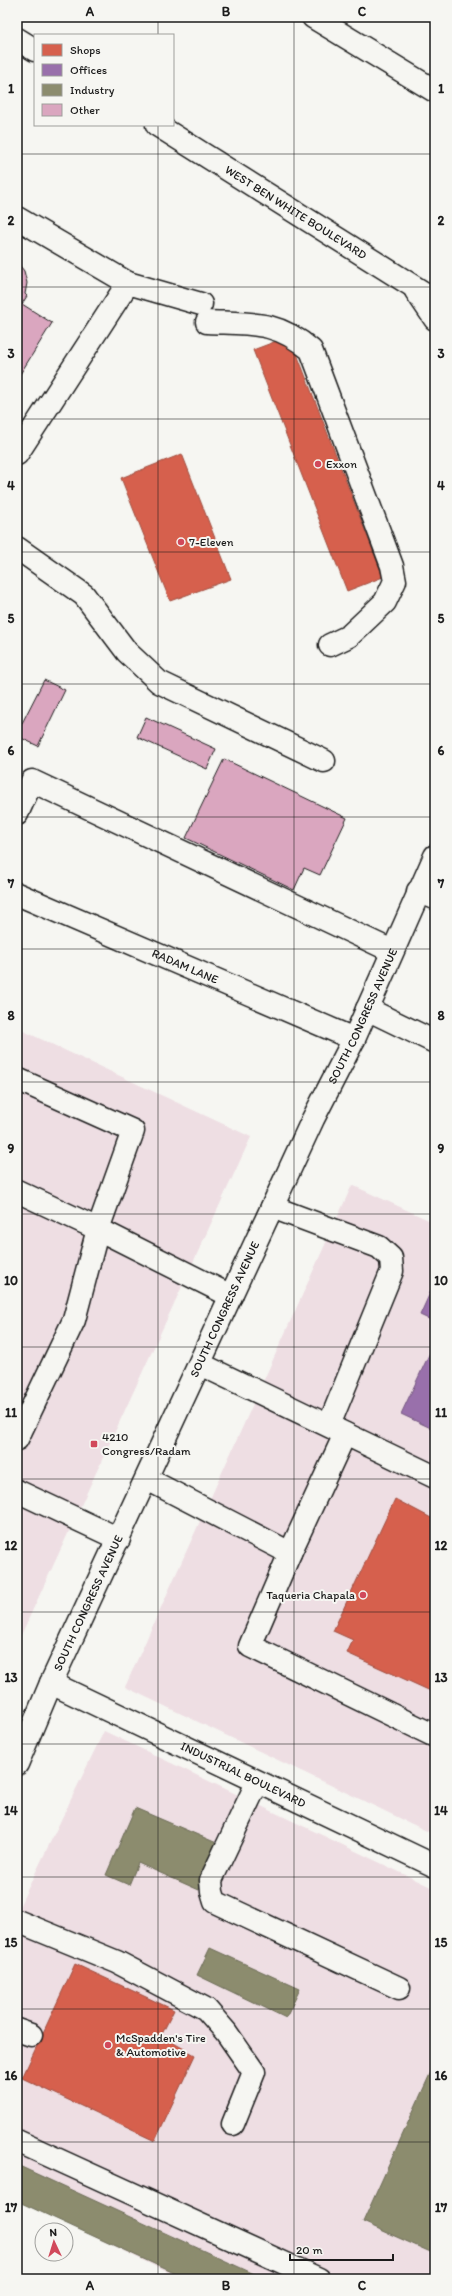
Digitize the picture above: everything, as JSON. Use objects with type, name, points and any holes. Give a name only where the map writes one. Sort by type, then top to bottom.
[{"type":"main road","points":[[313,17],[435,91]]},
{"type":"main road","points":[[17,39],[34,49]]},
{"type":"main road","name":"WEST BEN WHITE BOULEVARD","points":[[159,126],[435,300]]},
{"type":"main road","points":[[17,218],[128,283],[204,313],[264,324],[296,337],[310,350],[392,566],[395,582],[385,602],[349,636],[330,645]]},
{"type":"main road","points":[[17,454],[128,283]]},
{"type":"main road","points":[[412,285],[435,284]]},
{"type":"main road","points":[[412,285],[435,319]]},
{"type":"main road","points":[[17,548],[84,595],[127,652],[159,682],[324,761]]},
{"type":"main road","points":[[17,814],[32,781],[392,951]]},
{"type":"main road","name":"SOUTH CONGRESS AVENUE","points":[[17,1764],[51,1683],[147,1480],[313,1119],[354,1039],[392,951],[427,895],[435,856]]},
{"type":"main road","name":"RADAM LANE","points":[[17,894],[354,1039]]},
{"type":"main road","points":[[367,1009],[435,1042]]},
{"type":"main road","points":[[17,1079],[133,1131],[98,1229],[74,1320],[17,1440]]},
{"type":"main road","points":[[17,1191],[98,1229],[231,1296]]},
{"type":"main road","points":[[272,1207],[379,1248],[391,1258],[392,1271],[337,1429],[290,1553],[250,1646],[435,1736]]},
{"type":"main road","points":[[200,1364],[435,1477]]},
{"type":"main road","points":[[147,1480],[290,1553]]},
{"type":"main road","points":[[17,1491],[119,1539]]},
{"type":"main road","name":"INDUSTRIAL BOULEVARD","points":[[51,1683],[257,1783],[435,1866]]},
{"type":"main road","points":[[257,1783],[211,1880],[215,1902],[399,1988]]},
{"type":"main road","points":[[17,1921],[117,1962],[206,2009],[226,2032],[254,2072],[233,2124]]},
{"type":"main road","points":[[17,2141],[319,2279]]},
{"type":"shaded area","points":[[17,1028],[251,1137],[17,1644]]},
{"type":"shaded area","points":[[352,1185],[435,1223],[435,1835],[125,1687]]},
{"type":"shaded area","points":[[104,1731],[435,1889],[435,2279],[181,2279],[74,2227],[74,2222],[64,2222],[17,2199],[17,1911]]},
{"type":"building: Shops","name":"Exxon","points":[[290,336],[383,577],[347,591],[253,350]]},
{"type":"building: Shops","name":"7-Eleven","points":[[182,454],[231,579],[170,601],[121,478]]},
{"type":"building: Shops","points":[[395,1499],[435,1520],[435,1693],[347,1653],[353,1640],[333,1631]]},
{"type":"building: Shops","name":"McSpadden's Tire & Automotive","points":[[75,1964],[174,2010],[161,2036],[195,2055],[155,2141],[22,2078]]},
{"type":"building: Offices","points":[[435,1282],[435,1322],[420,1315]]},
{"type":"building: Offices","points":[[435,1342],[435,1430],[401,1414]]},
{"type":"building: Industry","points":[[135,1808],[219,1844],[199,1890],[138,1863],[129,1885],[106,1875]]},
{"type":"building: Industry","points":[[210,1948],[300,1989],[286,2018],[197,1975]]},
{"type":"building: Industry","points":[[435,2063],[435,2254],[363,2222]]},
{"type":"building: Industry","points":[[17,2165],[265,2279],[187,2279],[74,2227],[74,2222],[63,2222],[17,2201]]},
{"type":"building: Other","points":[[17,262],[24,271],[27,283],[25,294],[27,296],[22,304],[52,323],[17,379]]},
{"type":"building: Other","points":[[44,680],[65,690],[38,746],[17,736],[17,733]]},
{"type":"building: Other","points":[[146,717],[216,749],[207,769],[137,737]]},
{"type":"building: Other","points":[[224,759],[347,818],[320,875],[304,868],[294,890],[186,838]]},
{"type":"place","name":"Exxon","points":[[318,464]]},
{"type":"place","name":"7-Eleven","points":[[181,542]]},
{"type":"place","name":"4210 Congress/Radam","points":[[94,1444]]},
{"type":"place","name":"Taqueria Chapala","points":[[363,1595]]},
{"type":"place","name":"McSpadden's Tire & Automotive","points":[[108,2045]]}]
